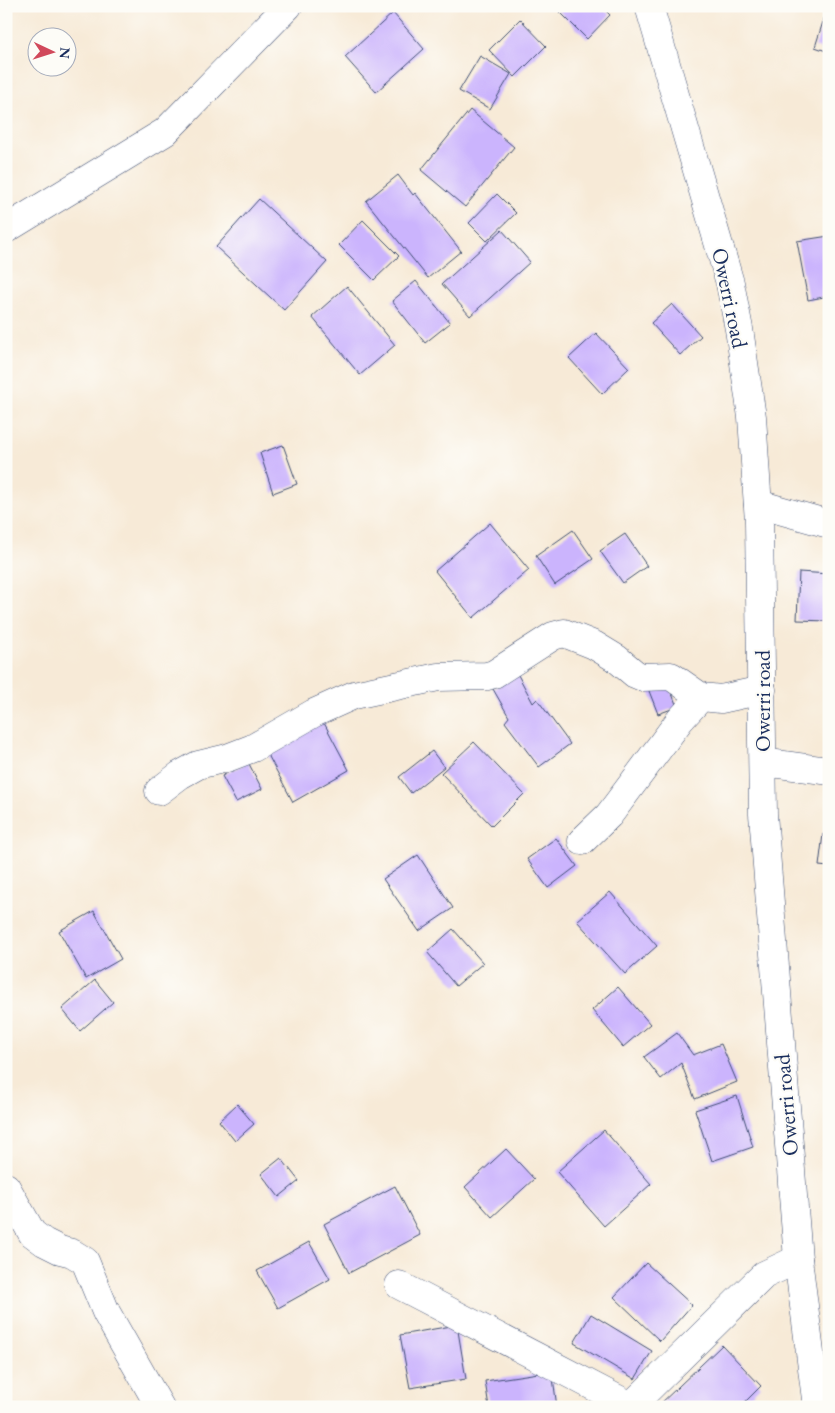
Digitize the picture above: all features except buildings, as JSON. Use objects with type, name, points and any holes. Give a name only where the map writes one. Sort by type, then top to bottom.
[{"type":"street","points":[[6,229],[165,132],[288,6]]},
{"type":"street","name":"Owerri road","points":[[648,6],[730,283],[752,416],[758,504],[763,814],[798,1258],[821,1373],[816,1407]]},
{"type":"street","points":[[758,504],[829,524]]},
{"type":"street","points":[[159,791],[180,775],[198,765],[227,758],[253,748],[314,713],[354,695],[438,677],[487,676],[494,674],[553,636],[564,633],[594,645],[617,659],[635,674],[642,677],[671,676],[701,697],[721,699],[762,690]]},
{"type":"street","points":[[582,841],[609,815],[680,720],[701,697]]},
{"type":"street","points":[[763,762],[829,771]]},
{"type":"street","points":[[6,1187],[32,1233],[44,1242],[60,1250],[72,1253],[85,1261],[106,1312],[160,1407]]},
{"type":"street","points":[[399,1285],[630,1406],[764,1275],[798,1258]]}]
